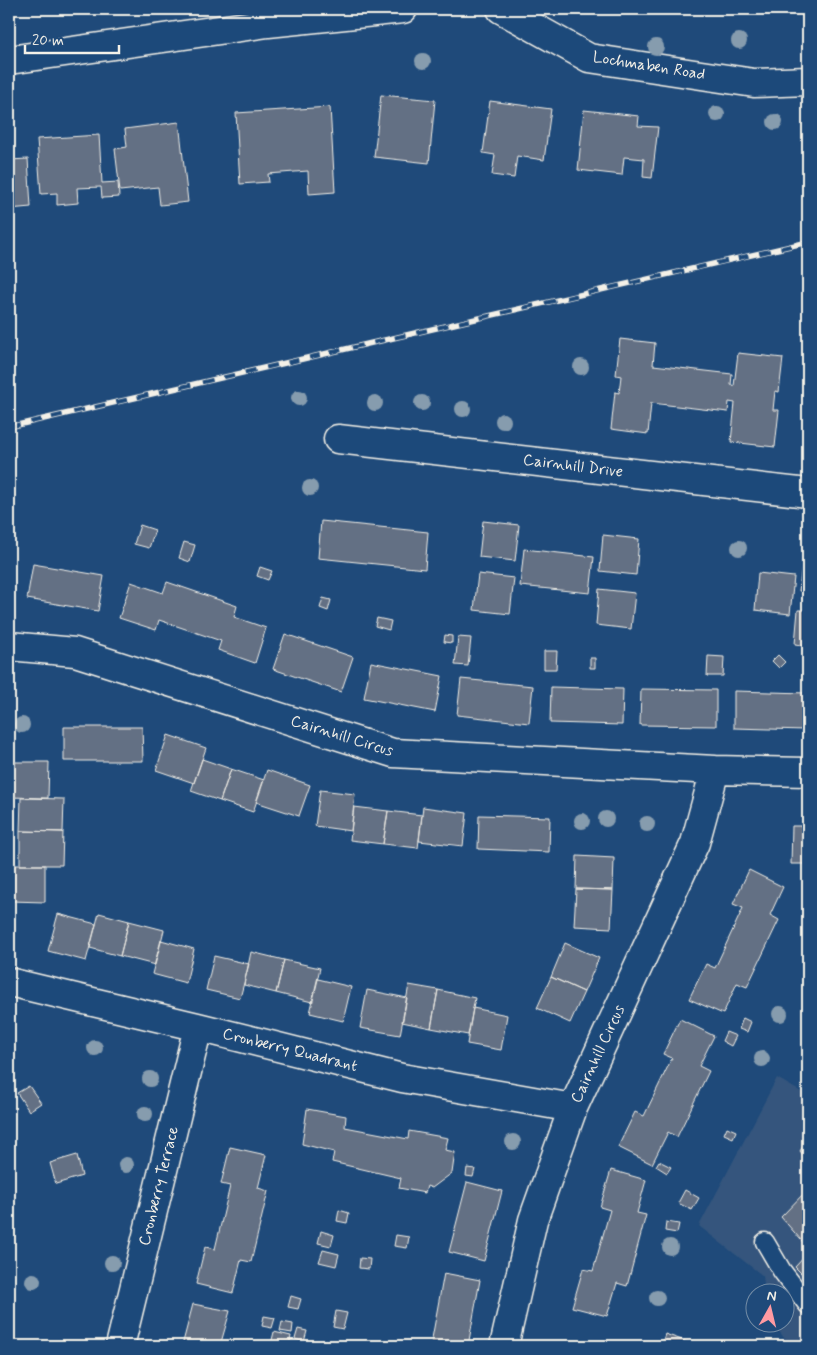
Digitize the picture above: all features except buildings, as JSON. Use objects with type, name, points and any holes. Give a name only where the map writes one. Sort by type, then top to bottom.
[{"type":"street","points":[[9,60],[268,23],[403,9]]},
{"type":"street","name":"Lochmaben Road","points":[[501,9],[589,58],[754,83],[808,81]]},
{"type":"street","name":"Cairnhill Drive","points":[[338,439],[808,493]]},
{"type":"street","name":"Cairnhill Circus","points":[[9,646],[75,652],[393,753],[715,770],[808,772]]},
{"type":"street","name":"Cairnhill Circus","points":[[504,1346],[532,1220],[573,1108],[695,843],[715,770]]},
{"type":"street","name":"Cronberry Quadrant","points":[[9,982],[402,1078],[573,1108]]},
{"type":"street","name":"Cronberry Terrace","points":[[120,1346],[198,1027]]},
{"type":"lane","points":[[765,1242],[782,1271],[808,1305]]},
{"type":"shaded area","points":[[777,1078],[808,1096],[808,1346],[790,1346],[780,1332],[794,1332],[794,1282],[764,1282],[763,1276],[699,1226]]},
{"type":"railway","points":[[9,427],[808,242]]}]
